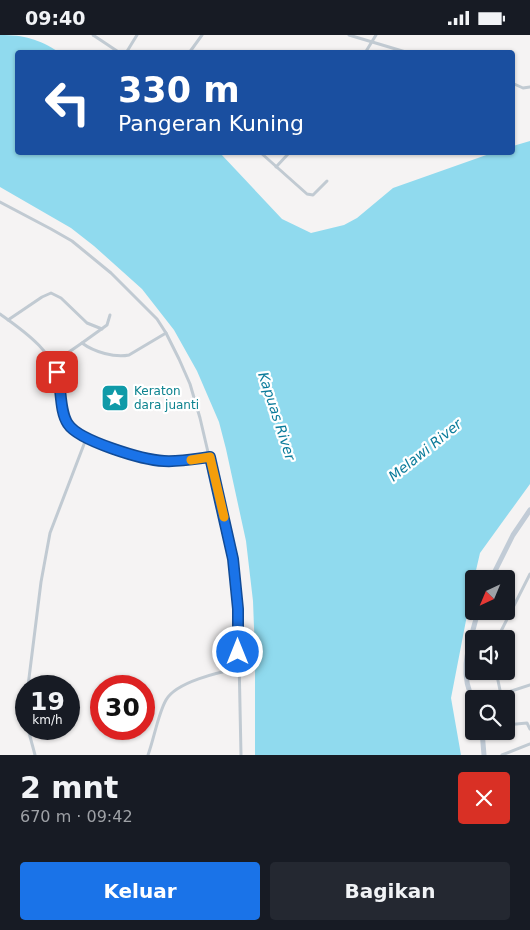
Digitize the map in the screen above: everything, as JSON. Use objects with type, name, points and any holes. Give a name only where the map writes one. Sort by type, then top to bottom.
[{"type":"street","points":[[95,35],[116,50]]},
{"type":"street","points":[[128,50],[137,35]]},
{"type":"street","points":[[191,50],[202,35]]},
{"type":"street","points":[[349,35],[399,50]]},
{"type":"street","points":[[367,50],[376,35]]},
{"type":"street","points":[[515,84],[523,88],[530,87]]},
{"type":"street","points":[[263,155],[303,192],[310,195],[316,193],[326,181]]},
{"type":"street","points":[[276,167],[287,155]]},
{"type":"street","points":[[0,202],[59,233],[91,256],[130,292],[157,319],[166,333],[190,384],[210,457],[233,559],[238,609],[241,755]]},
{"type":"street","points":[[8,320],[51,293],[61,298],[87,323],[102,329]]},
{"type":"street","points":[[0,314],[37,342],[53,363],[61,387],[66,421],[72,430],[86,439],[149,459],[162,461],[210,457]]},
{"type":"street","points":[[53,363],[102,329],[109,323],[110,315]]},
{"type":"street","points":[[82,343],[107,353],[127,356],[166,333]]},
{"type":"street","points":[[29,675],[41,582],[50,533],[86,439]]},
{"type":"street","points":[[496,570],[513,535],[530,510]]},
{"type":"street","points":[[501,630],[530,574]]},
{"type":"street","points":[[468,690],[467,655],[476,620]]},
{"type":"street","points":[[148,755],[164,704],[170,694],[201,677],[212,673],[238,669]]},
{"type":"street","points":[[515,690],[530,685]]},
{"type":"street","points":[[515,724],[528,723],[530,729]]},
{"type":"street","points":[[31,740],[35,755]]},
{"type":"street","points":[[484,740],[486,754]]},
{"type":"street","points":[[502,755],[530,744]]},
{"type":"water","points":[[0,35],[31,39],[55,50],[15,50],[15,155],[222,155],[282,219],[311,233],[344,225],[357,218],[393,188],[486,155],[515,155],[515,145],[530,141],[530,484],[480,553],[476,570],[465,570],[466,620],[451,698],[461,755],[255,755],[253,601],[246,541],[219,422],[197,371],[174,330],[142,289],[71,228],[0,187]]},
{"type":"slow traffic","points":[[191,460],[210,457],[224,517]]},
{"type":"place","name":"Keraton dara juanti","points":[[115,398]]},
{"type":"route","points":[[57,372],[66,421],[72,430],[80,436],[149,459],[180,461],[210,457],[235,572],[238,609],[238,652]]},
{"type":"water label","name":"Kapuas River","points":[[277,416]]},
{"type":"water label","name":"Melawi River","points":[[425,450]]}]
